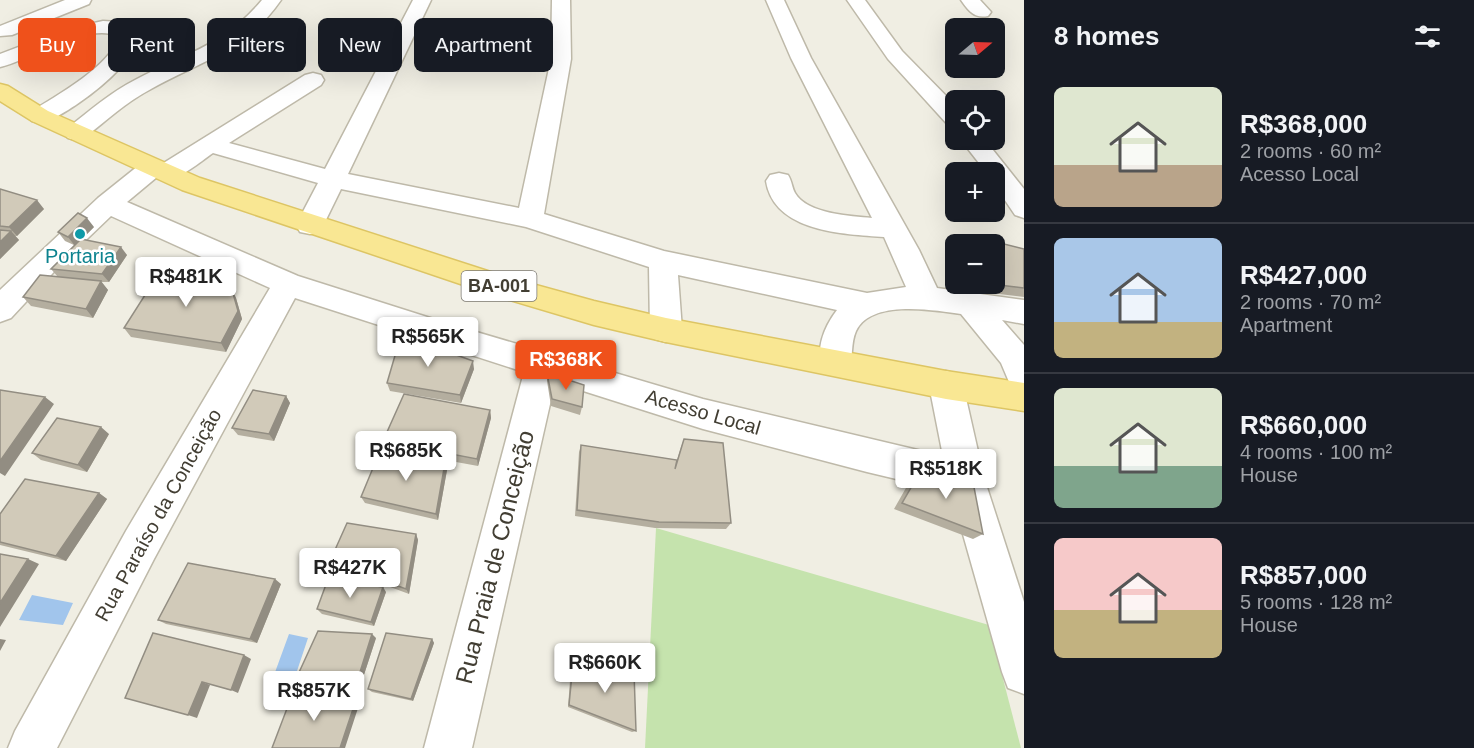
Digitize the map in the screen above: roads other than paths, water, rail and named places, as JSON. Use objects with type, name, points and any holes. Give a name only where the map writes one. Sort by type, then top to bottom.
[{"type":"main road","name":"BA-001","points":[[0,91],[40,116],[191,184],[496,285],[594,313],[666,330],[946,385],[1024,397]]},
{"type":"street","points":[[2,30],[53,5],[82,0]]},
{"type":"street","points":[[76,133],[142,85],[225,46],[248,27],[272,0]]},
{"type":"street","points":[[310,225],[422,0]]},
{"type":"street","points":[[530,219],[561,58],[561,0]]},
{"type":"street","points":[[775,0],[806,68],[914,268],[926,298]]},
{"type":"street","points":[[856,0],[895,55],[945,108]]},
{"type":"street","points":[[1,61],[89,29],[113,26],[122,29],[128,40],[126,47],[99,77],[40,116]]},
{"type":"street","points":[[1,61],[13,40],[11,35],[2,30]]},
{"type":"street","points":[[0,310],[43,263],[107,204],[159,170],[210,145],[313,80]]},
{"type":"street","points":[[74,95],[107,110]]},
{"type":"street","points":[[210,145],[332,179],[530,219],[663,261],[868,305]]},
{"type":"street","points":[[981,150],[1024,209]]},
{"type":"street","points":[[778,181],[785,199],[795,209],[808,215],[893,230]]},
{"type":"street","name":"Acesso Local","points":[[107,204],[288,284],[703,414],[966,478]]},
{"type":"street","points":[[663,261],[666,330]]},
{"type":"street","name":"Rua Paraíso da Conceição","points":[[32,748],[140,545],[288,284]]},
{"type":"street","points":[[836,362],[842,326],[856,309],[868,305],[909,298],[926,298],[1024,312]]},
{"type":"street","points":[[970,304],[1014,356],[1024,380]]},
{"type":"street","name":"Rua Praia de Conceição","points":[[448,748],[542,365]]},
{"type":"street","points":[[946,385],[966,478],[1016,614],[1024,672]]},
{"type":"water","points":[[32,595],[73,603],[63,625],[19,620]]},
{"type":"water","points":[[289,634],[308,638],[294,680],[274,675]]},
{"type":"place","name":"Portaria","points":[[80,234]]}]
